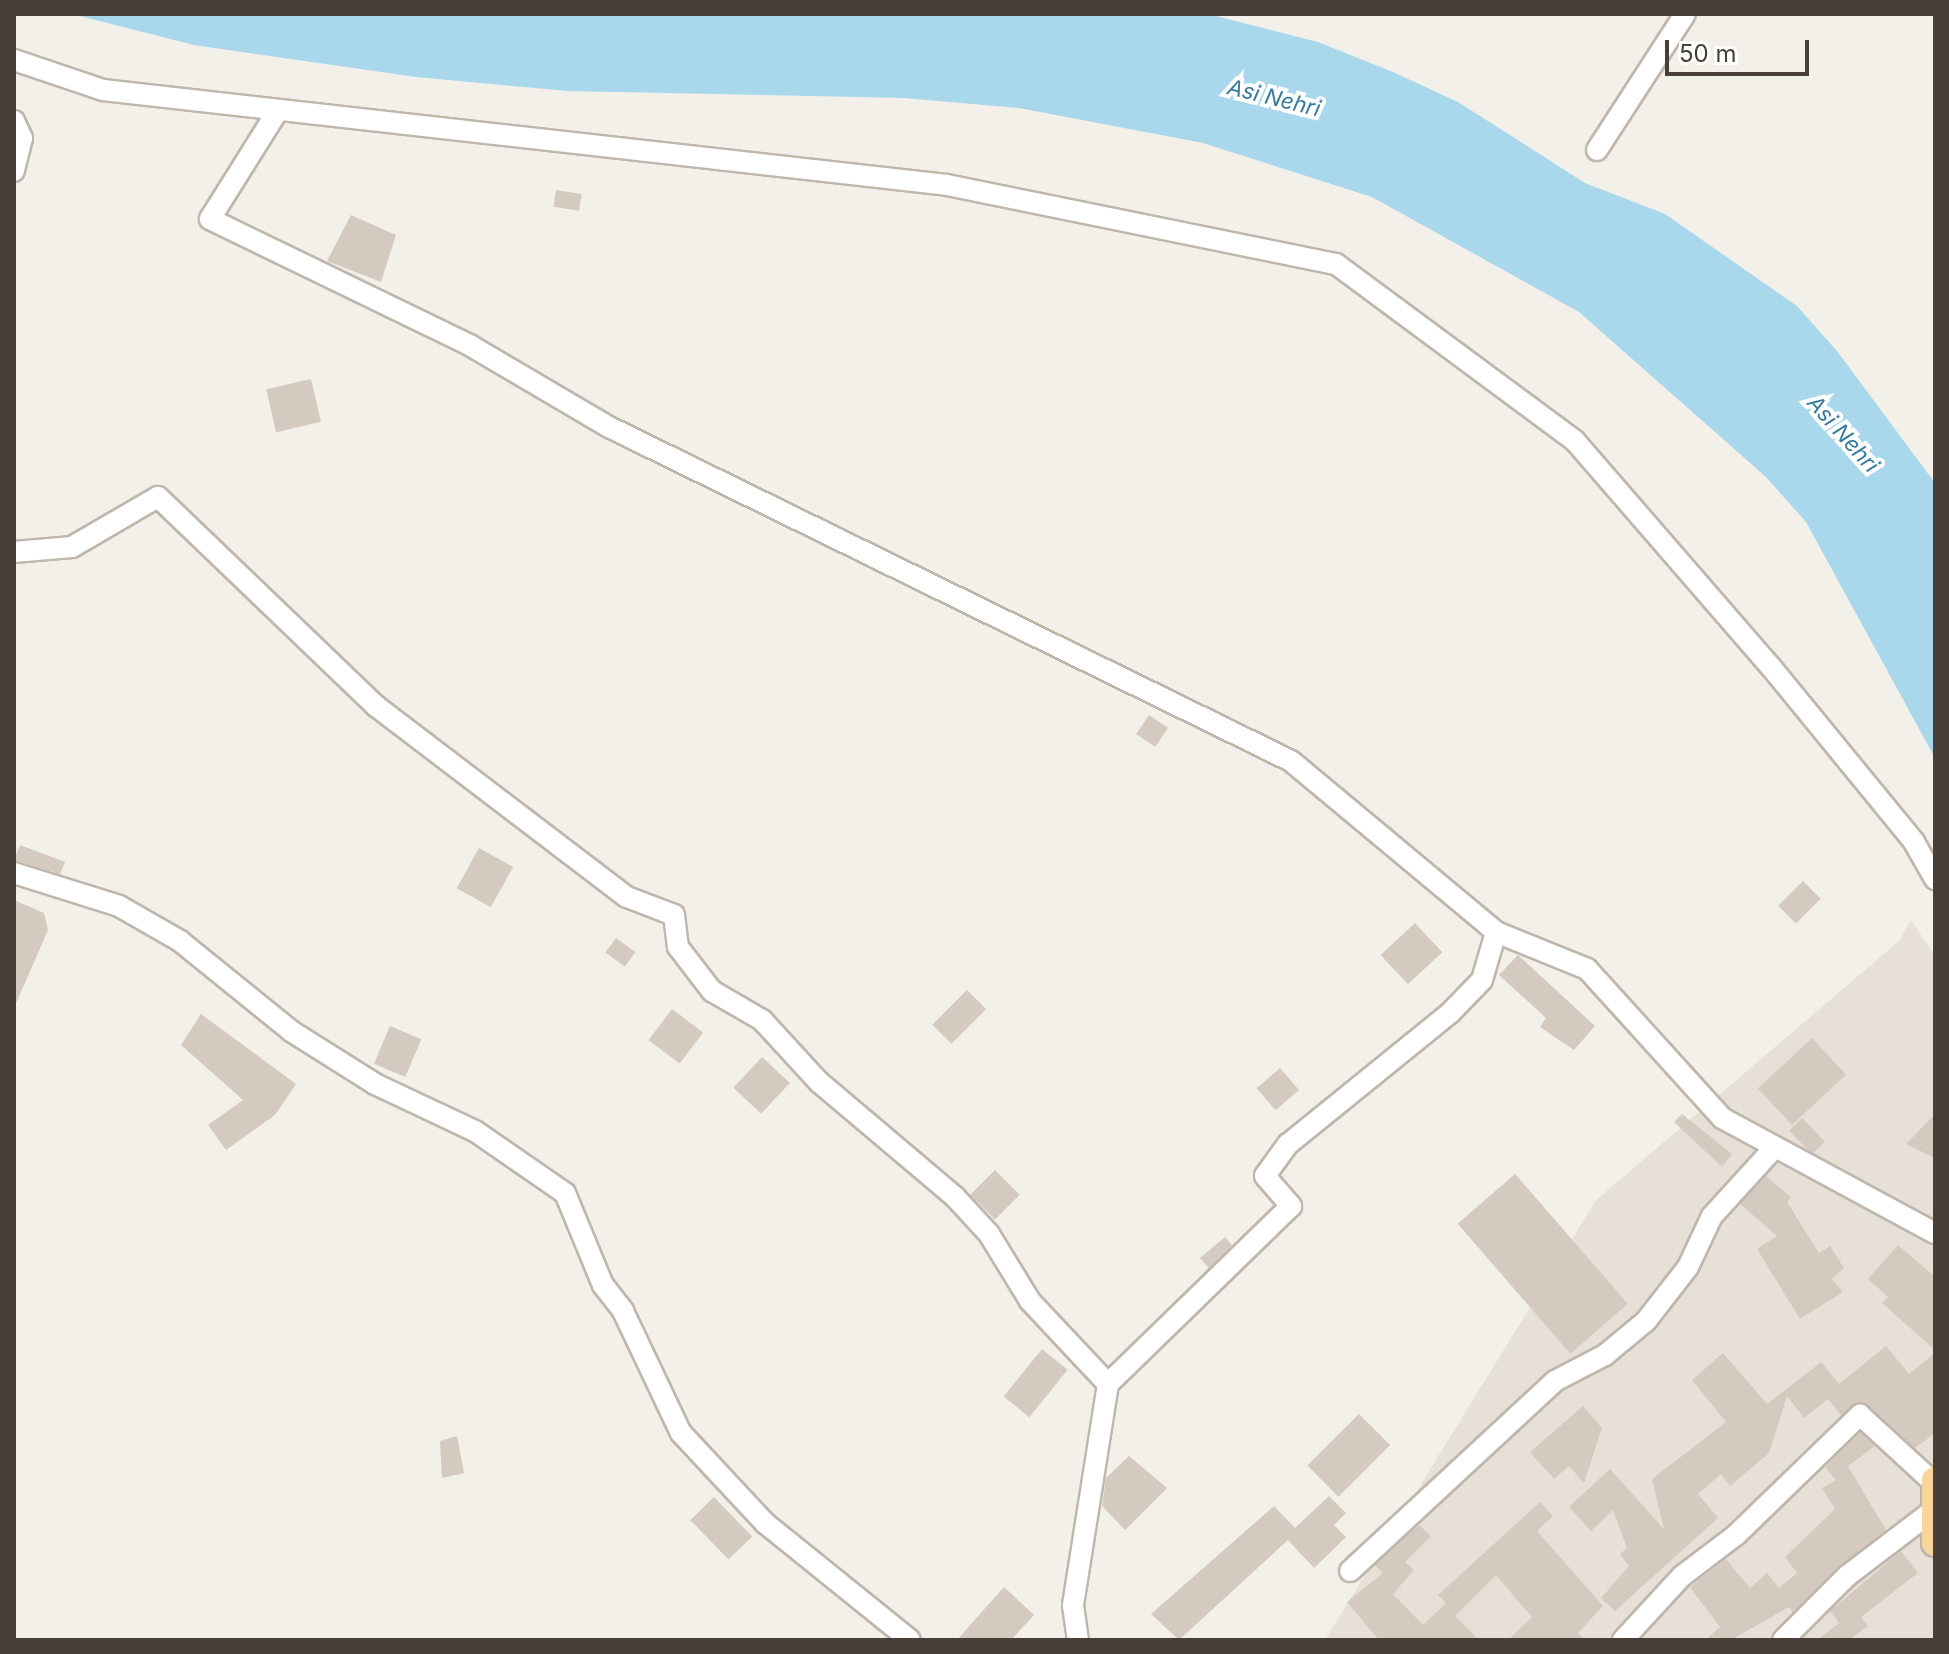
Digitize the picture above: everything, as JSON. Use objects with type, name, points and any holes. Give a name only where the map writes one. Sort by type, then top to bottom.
[{"type":"main road","points":[[1934,1482],[1931,1512],[1935,1543]]},
{"type":"street","points":[[1597,150],[1685,14]]},
{"type":"street","points":[[14,60],[103,90],[947,185],[1336,264],[1575,441],[1790,691],[1914,842],[1935,879]]},
{"type":"street","points":[[277,112],[210,219],[471,346],[611,428],[1291,761],[1496,932],[1587,969],[1722,1118],[1935,1233]]},
{"type":"street","points":[[14,121],[22,138],[14,171]]},
{"type":"street","points":[[14,552],[72,547],[158,497],[376,706],[627,897],[674,915],[678,947],[712,991],[762,1020],[819,1082],[955,1197],[989,1234],[1030,1301],[1108,1384]]},
{"type":"street","points":[[14,873],[119,906],[180,941],[291,1031],[375,1084],[475,1131],[565,1193],[603,1285],[623,1311],[681,1433],[765,1523],[910,1640]]},
{"type":"street","points":[[1078,1640],[1077,1564],[1108,1384],[1291,1206],[1265,1176],[1288,1144],[1450,1013],[1482,980],[1496,932]]},
{"type":"street","points":[[1350,1571],[1555,1381],[1605,1355],[1646,1321],[1688,1267],[1712,1216],[1775,1147]]},
{"type":"street","points":[[1623,1640],[1682,1576],[1736,1535],[1860,1415],[1934,1482]]},
{"type":"street","points":[[1783,1640],[1847,1576],[1931,1512]]},
{"type":"shaded area","points":[[1911,920],[1935,956],[1935,1640],[1325,1640],[1596,1200],[1899,941]]},
{"type":"water","name":"Asi Nehri","points":[[72,14],[1208,14],[1318,42],[1458,102],[1585,183],[1665,214],[1797,306],[1837,351],[1935,483],[1935,758],[1806,522],[1766,477],[1579,312],[1372,197],[1203,143],[1019,108],[904,98],[567,91],[416,77],[194,45]]},
{"type":"building","points":[[556,190],[582,194],[579,211],[553,207]]},
{"type":"building","points":[[351,215],[396,235],[381,282],[327,261]]},
{"type":"building","points":[[311,379],[321,422],[276,432],[266,389]]},
{"type":"building","points":[[1149,715],[1168,728],[1155,747],[1136,734]]},
{"type":"building","points":[[20,845],[65,862],[60,874],[14,860]]},
{"type":"building","points":[[479,848],[513,867],[491,907],[457,888]]},
{"type":"building","points":[[1803,881],[1821,899],[1796,923],[1778,906]]},
{"type":"building","points":[[14,900],[44,913],[48,930],[14,1008]]},
{"type":"building","points":[[1415,923],[1442,952],[1408,984],[1381,955]]},
{"type":"building","points":[[616,938],[635,952],[625,967],[605,953]]},
{"type":"building","points":[[1518,955],[1595,1026],[1574,1050],[1540,1027],[1546,1018],[1499,975]]},
{"type":"building","points":[[967,990],[986,1009],[951,1044],[932,1025]]},
{"type":"building","points":[[672,1009],[703,1032],[680,1064],[649,1040]]},
{"type":"building","points":[[201,1014],[296,1084],[275,1115],[226,1150],[208,1125],[243,1100],[181,1045]]},
{"type":"building","points":[[390,1026],[421,1039],[405,1077],[374,1064]]},
{"type":"building","points":[[1812,1038],[1846,1075],[1792,1125],[1758,1088]]},
{"type":"building","points":[[762,1057],[790,1083],[761,1114],[733,1088]]},
{"type":"building","points":[[1280,1068],[1299,1090],[1276,1110],[1257,1088]]},
{"type":"building","points":[[1682,1114],[1732,1154],[1722,1167],[1674,1122]]},
{"type":"building","points":[[1935,1114],[1935,1158],[1906,1144]]},
{"type":"building","points":[[1802,1118],[1825,1142],[1812,1154],[1789,1131]]},
{"type":"building","points":[[995,1170],[1020,1195],[995,1219],[970,1195]]},
{"type":"building","points":[[1515,1174],[1628,1304],[1570,1354],[1458,1224]]},
{"type":"building","points":[[1766,1176],[1791,1197],[1787,1202],[1819,1253],[1830,1246],[1844,1268],[1832,1279],[1843,1292],[1800,1319],[1757,1249],[1777,1236],[1740,1204]]},
{"type":"building","points":[[1225,1237],[1232,1245],[1209,1268],[1200,1258]]},
{"type":"building","points":[[1898,1245],[1935,1277],[1935,1350],[1882,1303],[1888,1297],[1868,1279]]},
{"type":"building","points":[[1886,1346],[1909,1374],[1935,1353],[1935,1433],[1915,1448],[1864,1403],[1841,1415],[1828,1399],[1804,1418],[1787,1396],[1769,1453],[1730,1486],[1721,1474],[1698,1494],[1718,1518],[1615,1611],[1601,1598],[1629,1566],[1620,1554],[1627,1548],[1613,1510],[1591,1531],[1569,1507],[1610,1469],[1664,1529],[1652,1479],[1726,1422],[1692,1380],[1723,1353],[1767,1404],[1821,1362],[1839,1384]]},
{"type":"building","points":[[1042,1349],[1068,1370],[1029,1417],[1004,1396]]},
{"type":"building","points":[[1583,1406],[1602,1428],[1584,1483],[1569,1466],[1554,1479],[1530,1452]]},
{"type":"building","points":[[1359,1414],[1390,1445],[1338,1497],[1307,1466]]},
{"type":"building","points":[[1860,1433],[1875,1446],[1848,1466],[1886,1530],[1793,1612],[1789,1607],[1731,1640],[1705,1640],[1720,1627],[1690,1587],[1726,1559],[1750,1588],[1767,1573],[1779,1588],[1797,1573],[1785,1557],[1835,1509],[1822,1488],[1836,1480],[1825,1467]]},
{"type":"building","points":[[457,1436],[464,1473],[442,1478],[440,1441]]},
{"type":"building","points":[[1129,1456],[1167,1488],[1125,1530],[1102,1506],[1106,1478]]},
{"type":"building","points":[[1329,1496],[1346,1513],[1334,1525],[1346,1537],[1314,1568],[1288,1540],[1179,1640],[1151,1614],[1274,1506],[1295,1528]]},
{"type":"building","points":[[714,1497],[752,1537],[728,1559],[690,1520]]},
{"type":"building","points":[[1540,1502],[1553,1516],[1537,1531],[1603,1606],[1578,1633],[1585,1640],[1508,1640],[1532,1617],[1496,1575],[1455,1616],[1479,1640],[1379,1640],[1347,1602],[1383,1573],[1375,1565],[1419,1525],[1431,1536],[1405,1562],[1414,1570],[1393,1594],[1423,1625],[1446,1603],[1438,1595]]},
{"type":"building","points":[[1901,1551],[1918,1573],[1861,1617],[1868,1626],[1849,1640],[1817,1640],[1839,1623],[1830,1611]]},
{"type":"building","points":[[1004,1587],[1034,1615],[1011,1640],[957,1640]]}]
